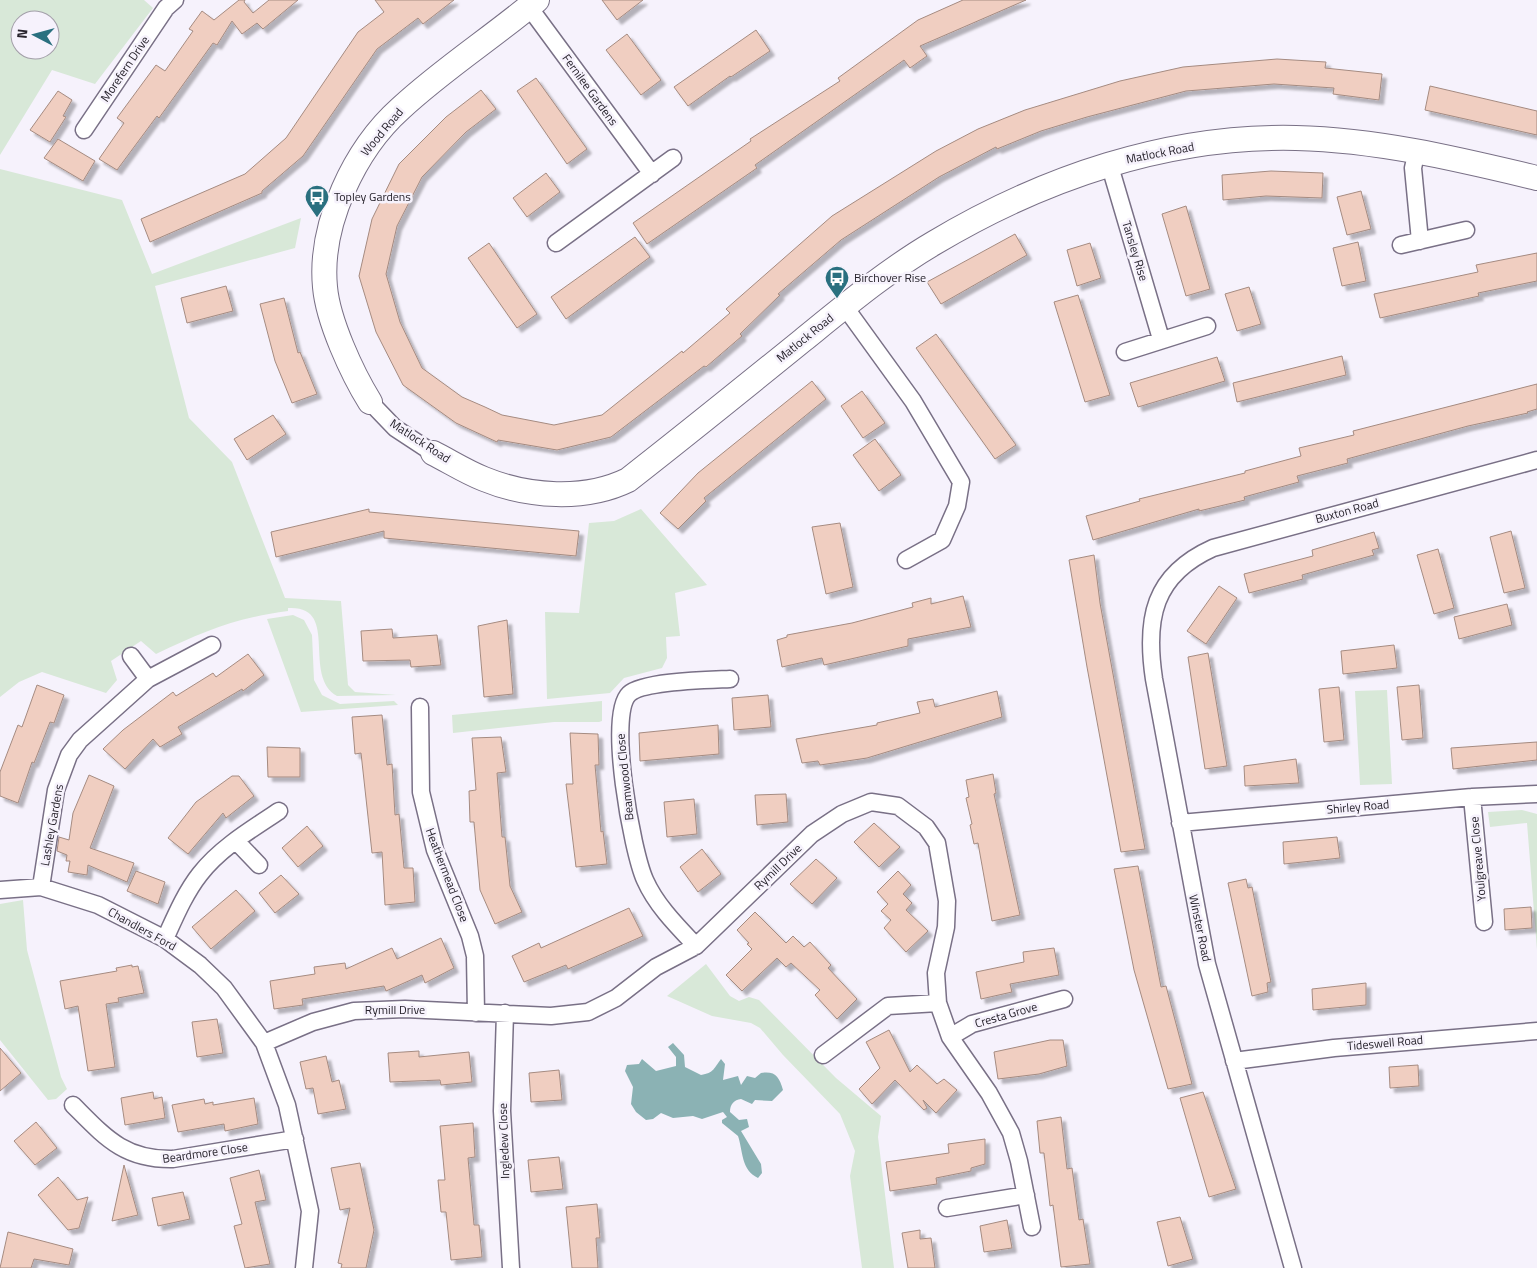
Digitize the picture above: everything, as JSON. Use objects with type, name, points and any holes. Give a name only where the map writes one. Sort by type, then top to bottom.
[{"type":"street","name":"Morefern Drive","points":[[84,130],[166,3]]},
{"type":"street","name":"Fernilee Gardens","points":[[533,3],[652,174]]},
{"type":"street","name":"Wood Road","points":[[370,402],[357,382],[325,289],[326,248],[330,228],[340,200],[362,153],[400,108],[533,3]]},
{"type":"street","name":"Matlock Road","points":[[370,402],[395,428],[433,453],[483,479],[526,491],[561,494],[610,489],[628,480],[845,307],[932,244],[988,212],[1059,180],[1109,163],[1164,150],[1258,138],[1333,139],[1417,150],[1537,178]]},
{"type":"street","points":[[1417,150],[1413,168],[1420,241]]},
{"type":"street","points":[[556,243],[673,158]]},
{"type":"street","name":"Tansley Rise","points":[[1109,163],[1161,339]]},
{"type":"street","points":[[1401,245],[1466,230]]},
{"type":"street","points":[[845,307],[913,401],[961,482],[957,506],[942,540],[906,560]]},
{"type":"street","points":[[1125,352],[1161,339],[1207,326]]},
{"type":"street","name":"Buxton Road","points":[[1168,583],[1196,556],[1213,548],[1537,460]]},
{"type":"street","name":"Winster Road","points":[[1168,583],[1154,611],[1149,637],[1180,823],[1207,964],[1293,1268]]},
{"type":"street","name":"Lashley Gardens","points":[[41,886],[56,790],[69,755],[80,740],[148,679],[212,645]]},
{"type":"street","points":[[131,656],[148,679]]},
{"type":"street","name":"Beamwood Close","points":[[696,946],[658,903],[636,857],[626,800],[620,712],[628,695],[636,689],[659,684],[730,679]]},
{"type":"street","name":"Heathermead Close","points":[[420,707],[421,792],[435,850],[470,936],[475,956],[476,1013]]},
{"type":"street","name":"Shirley Road","points":[[1180,823],[1472,797],[1537,794]]},
{"type":"street","name":"Youlgreave Close","points":[[1472,797],[1484,922]]},
{"type":"street","name":"Rymill Drive","points":[[264,1043],[313,1022],[354,1011],[406,1009],[551,1016],[588,1012],[616,998],[656,967],[696,946],[812,834],[842,814],[871,802],[898,806],[915,816],[926,827],[937,843],[944,872],[947,901],[946,927],[936,973],[938,1003],[950,1037],[989,1094],[1011,1133],[1032,1227]]},
{"type":"street","points":[[164,938],[200,873],[236,841],[279,811]]},
{"type":"street","points":[[236,841],[259,865]]},
{"type":"street","name":"Chandlers Ford","points":[[0,890],[41,886],[98,904],[164,938],[200,965],[224,988],[264,1043],[287,1104],[310,1211],[304,1268]]},
{"type":"street","name":"Cresta Grove","points":[[950,1037],[972,1024],[1064,999]]},
{"type":"street","points":[[823,1054],[888,1006],[938,1003]]},
{"type":"street","name":"Ingledew Close","points":[[505,1013],[502,1111],[511,1268]]},
{"type":"street","name":"Tideswell Road","points":[[1234,1061],[1334,1048],[1537,1031]]},
{"type":"street","name":"Beardmore Close","points":[[73,1105],[107,1139],[125,1151],[155,1160],[172,1159],[295,1138]]},
{"type":"street","points":[[947,1208],[1026,1195]]},
{"type":"shaded area","points":[[0,0],[144,0],[153,8],[95,84],[52,70],[0,155]]},
{"type":"shaded area","points":[[0,169],[122,200],[152,274],[301,218],[295,248],[155,286],[189,418],[232,462],[285,598],[341,601],[348,685],[355,692],[396,695],[337,696],[327,686],[322,673],[317,629],[313,618],[304,610],[288,608],[288,611],[252,617],[220,626],[156,654],[141,641],[111,661],[117,680],[106,693],[42,672],[19,682],[0,697]]},
{"type":"shaded area","points":[[641,509],[707,585],[675,593],[680,636],[666,637],[667,658],[662,668],[624,678],[610,693],[547,699],[545,612],[579,613],[589,523],[614,521]]},
{"type":"shaded area","points":[[293,615],[304,620],[312,635],[314,680],[322,695],[340,704],[394,701],[398,705],[301,712],[267,619]]},
{"type":"shaded area","points":[[1387,690],[1392,784],[1360,785],[1355,691]]},
{"type":"shaded area","points":[[602,701],[602,721],[599,722],[554,722],[453,733],[452,715]]},
{"type":"shaded area","points":[[1522,810],[1537,814],[1537,950],[1527,823],[1490,827],[1488,812]]},
{"type":"shaded area","points":[[23,900],[27,950],[61,1077],[67,1089],[56,1099],[48,1100],[0,1040],[0,904]]},
{"type":"shaded area","points":[[706,964],[730,996],[739,1001],[749,997],[759,1000],[836,1078],[881,1116],[878,1137],[894,1268],[862,1268],[850,1176],[855,1151],[840,1114],[783,1055],[760,1028],[751,1023],[712,1016],[667,996]]},
{"type":"shaded area","points":[[673,1043],[684,1055],[685,1067],[701,1075],[711,1071],[721,1059],[725,1064],[723,1080],[738,1076],[741,1085],[747,1076],[755,1078],[761,1073],[770,1073],[778,1078],[783,1090],[772,1101],[755,1100],[752,1104],[741,1099],[736,1100],[730,1109],[730,1112],[739,1120],[747,1119],[749,1127],[741,1131],[761,1164],[762,1173],[758,1178],[748,1170],[738,1136],[722,1123],[722,1120],[727,1117],[723,1112],[702,1119],[693,1116],[673,1118],[661,1113],[653,1119],[646,1120],[636,1112],[631,1104],[633,1087],[625,1071],[627,1065],[639,1064],[642,1059],[656,1071],[676,1066],[676,1057],[668,1047]]},
{"type":"building","points":[[239,0],[245,0],[244,2],[253,13],[269,0],[298,0],[263,29],[257,23],[242,34],[232,21],[217,45],[213,43],[159,118],[157,116],[117,170],[99,159],[124,123],[117,118],[156,65],[165,71],[193,31],[189,29],[202,11],[214,20]]},
{"type":"building","points":[[375,0],[454,0],[423,24],[418,18],[377,49],[303,156],[262,193],[150,242],[141,219],[245,174],[286,138],[358,32],[384,12]]},
{"type":"building","points":[[602,0],[643,0],[617,20]]},
{"type":"building","points":[[963,0],[1026,0],[920,46],[927,56],[910,68],[904,60],[755,165],[757,168],[647,244],[633,223],[751,141],[750,139],[840,81],[838,78],[918,20]]},
{"type":"building","points":[[756,30],[770,51],[730,76],[688,106],[674,87]]},
{"type":"building","points":[[627,34],[661,80],[641,95],[606,50]]},
{"type":"building","points":[[1277,59],[1326,62],[1325,68],[1382,74],[1379,100],[1333,94],[1334,88],[1274,84],[1186,91],[1087,117],[1041,131],[997,149],[996,147],[939,177],[841,240],[778,294],[780,295],[740,334],[742,336],[706,367],[704,366],[611,437],[557,450],[498,440],[497,442],[456,423],[403,385],[376,332],[359,276],[372,219],[399,164],[446,117],[481,90],[496,109],[466,132],[422,177],[397,226],[386,274],[400,322],[422,368],[462,397],[502,415],[554,425],[602,415],[682,351],[683,353],[730,313],[726,309],[832,216],[936,151],[978,129],[1025,110],[1120,81],[1183,67]]},
{"type":"building","points":[[536,78],[587,149],[567,164],[517,91]]},
{"type":"building","points":[[1430,86],[1537,111],[1537,135],[1425,110]]},
{"type":"building","points":[[58,91],[72,100],[63,116],[66,117],[50,142],[30,130]]},
{"type":"building","points":[[58,139],[95,161],[83,181],[44,158]]},
{"type":"building","points":[[1271,171],[1323,173],[1322,198],[1266,196],[1223,200],[1222,175]]},
{"type":"building","points":[[546,173],[560,192],[527,217],[513,198]]},
{"type":"building","points":[[1361,191],[1371,229],[1347,235],[1337,197]]},
{"type":"building","points":[[1186,206],[1210,289],[1186,296],[1162,214]]},
{"type":"building","points":[[1015,234],[1027,255],[941,304],[927,282]]},
{"type":"building","points":[[635,237],[650,257],[566,319],[551,297]]},
{"type":"building","points":[[1358,242],[1366,281],[1342,286],[1333,248]]},
{"type":"building","points":[[489,243],[537,314],[517,328],[468,258]]},
{"type":"building","points":[[1090,243],[1101,278],[1077,286],[1067,250]]},
{"type":"building","points":[[1537,253],[1537,281],[1478,293],[1479,296],[1380,318],[1374,294],[1478,272],[1476,265]]},
{"type":"building","points":[[226,286],[233,311],[187,323],[181,298]]},
{"type":"building","points":[[1249,287],[1261,324],[1237,331],[1225,294]]},
{"type":"building","points":[[1078,295],[1110,395],[1085,402],[1054,302]]},
{"type":"building","points":[[284,298],[298,353],[300,352],[317,394],[292,403],[275,361],[260,304]]},
{"type":"building","points":[[936,334],[1016,445],[995,459],[916,348]]},
{"type":"building","points":[[1342,356],[1346,375],[1237,402],[1233,383]]},
{"type":"building","points":[[1217,357],[1225,381],[1138,407],[1130,383]]},
{"type":"building","points":[[812,381],[826,399],[704,498],[706,501],[678,529],[660,513],[698,473]]},
{"type":"building","points":[[1537,384],[1537,409],[1528,413],[1468,426],[1347,459],[1348,463],[1297,476],[1299,482],[1244,497],[1245,500],[1199,511],[1199,509],[1093,540],[1086,516],[1140,501],[1139,499],[1245,473],[1245,471],[1301,456],[1299,448],[1354,435],[1353,431]]},
{"type":"building","points":[[862,391],[885,423],[863,438],[841,406]]},
{"type":"building","points":[[273,415],[286,434],[247,460],[234,439]]},
{"type":"building","points":[[875,439],[901,475],[879,491],[853,455]]},
{"type":"building","points":[[369,509],[369,512],[579,531],[576,556],[384,538],[384,531],[276,557],[271,532]]},
{"type":"building","points":[[840,523],[853,587],[826,594],[812,527]]},
{"type":"building","points":[[1511,531],[1525,588],[1504,593],[1490,537]]},
{"type":"building","points":[[1374,532],[1379,548],[1372,550],[1374,555],[1302,575],[1303,579],[1249,593],[1244,574],[1313,556],[1312,550]]},
{"type":"building","points":[[1438,549],[1454,608],[1434,614],[1417,555]]},
{"type":"building","points":[[1094,555],[1100,603],[1145,849],[1121,852],[1087,667],[1069,560]]},
{"type":"building","points":[[1219,586],[1237,598],[1206,644],[1187,631]]},
{"type":"building","points":[[963,596],[971,627],[908,639],[908,646],[824,665],[822,658],[782,667],[777,640],[787,637],[787,635],[852,623],[913,607],[912,603],[931,598],[931,604]]},
{"type":"building","points":[[1507,604],[1512,625],[1459,639],[1454,617]]},
{"type":"building","points":[[507,620],[513,694],[484,697],[478,626]]},
{"type":"building","points":[[392,629],[393,638],[437,635],[441,665],[411,667],[410,660],[363,661],[361,631]]},
{"type":"building","points":[[1394,645],[1397,668],[1343,674],[1341,651]]},
{"type":"building","points":[[1208,653],[1227,766],[1205,769],[1188,657]]},
{"type":"building","points":[[248,654],[264,675],[243,691],[242,689],[178,727],[182,734],[160,747],[153,739],[125,769],[103,749],[123,730],[173,692],[176,696],[213,673],[216,677]]},
{"type":"building","points":[[37,685],[64,695],[54,723],[50,722],[34,763],[32,762],[18,803],[0,796],[0,772],[18,725],[22,727]]},
{"type":"building","points":[[1419,685],[1423,738],[1402,740],[1397,687]]},
{"type":"building","points":[[1339,687],[1344,740],[1324,742],[1319,689]]},
{"type":"building","points":[[997,691],[1002,717],[867,758],[820,765],[818,761],[802,763],[796,739],[877,725],[877,723],[920,713],[917,702],[933,699],[935,707]]},
{"type":"building","points":[[768,695],[771,727],[734,730],[732,698]]},
{"type":"building","points":[[382,715],[387,765],[392,764],[395,815],[399,814],[404,868],[413,868],[415,902],[385,905],[382,852],[372,853],[361,753],[355,754],[352,717]]},
{"type":"building","points":[[718,725],[719,754],[640,761],[639,733]]},
{"type":"building","points":[[570,733],[598,734],[599,765],[595,765],[601,832],[603,831],[607,864],[576,867],[566,784],[573,784]]},
{"type":"building","points":[[501,737],[506,772],[497,773],[502,837],[505,837],[510,886],[522,912],[495,924],[480,890],[474,822],[470,822],[469,791],[476,790],[472,738]]},
{"type":"building","points":[[1537,742],[1537,760],[1453,769],[1451,748]]},
{"type":"building","points":[[267,747],[300,748],[300,777],[268,777]]},
{"type":"building","points":[[1296,759],[1299,783],[1245,786],[1244,766]]},
{"type":"building","points":[[993,774],[996,793],[994,794],[1020,915],[992,921],[978,843],[974,844],[970,825],[972,824],[966,798],[969,797],[966,780]]},
{"type":"building","points":[[89,775],[114,786],[90,848],[134,863],[127,882],[88,865],[87,875],[68,872],[70,861],[66,861],[67,855],[57,851],[59,837],[69,840],[73,813]]},
{"type":"building","points":[[232,776],[239,776],[254,796],[226,818],[223,813],[188,854],[168,838],[196,802]]},
{"type":"building","points":[[786,794],[788,822],[757,825],[755,795]]},
{"type":"building","points":[[694,799],[697,834],[667,837],[664,802]]},
{"type":"building","points":[[874,823],[900,847],[879,867],[854,842]]},
{"type":"building","points":[[307,826],[323,846],[298,867],[282,848]]},
{"type":"building","points":[[1337,837],[1340,858],[1284,864],[1283,842]]},
{"type":"building","points":[[702,849],[721,874],[698,892],[680,867]]},
{"type":"building","points":[[816,859],[837,878],[812,904],[790,884]]},
{"type":"building","points":[[1138,866],[1161,987],[1166,986],[1192,1084],[1168,1089],[1134,970],[1114,869]]},
{"type":"building","points":[[136,871],[165,882],[158,904],[127,891]]},
{"type":"building","points":[[898,871],[911,885],[903,894],[912,903],[906,910],[928,931],[906,952],[884,928],[891,920],[881,911],[888,904],[877,892]]},
{"type":"building","points":[[281,875],[299,894],[275,913],[259,893]]},
{"type":"building","points":[[1246,879],[1248,888],[1252,887],[1271,982],[1267,983],[1268,992],[1252,996],[1228,883]]},
{"type":"building","points":[[236,890],[255,911],[211,949],[192,927]]},
{"type":"building","points":[[1531,907],[1532,928],[1505,930],[1504,909]]},
{"type":"building","points":[[629,908],[643,936],[568,969],[566,965],[524,982],[512,956],[539,943],[541,948]]},
{"type":"building","points":[[755,912],[786,943],[793,936],[804,947],[810,942],[831,965],[828,968],[857,999],[837,1019],[815,995],[820,990],[791,963],[786,967],[777,958],[742,991],[726,975],[752,949],[737,930]]},
{"type":"building","points":[[441,938],[454,968],[425,983],[422,975],[386,991],[384,986],[302,999],[303,1005],[274,1009],[270,981],[315,974],[314,967],[345,963],[346,969],[392,948],[397,959]]},
{"type":"building","points":[[1054,948],[1059,975],[1010,984],[1012,992],[981,999],[976,972],[1024,962],[1023,952]]},
{"type":"building","points":[[132,965],[132,967],[138,966],[144,993],[118,998],[119,1002],[106,1004],[115,1067],[88,1071],[78,1006],[65,1009],[60,981],[117,971],[116,968]]},
{"type":"building","points":[[1366,983],[1366,1005],[1313,1010],[1312,989]]},
{"type":"building","points":[[217,1019],[223,1053],[197,1057],[192,1022]]},
{"type":"building","points":[[889,1030],[910,1072],[917,1065],[937,1084],[944,1079],[957,1090],[936,1113],[923,1100],[927,1108],[924,1110],[895,1080],[872,1104],[859,1089],[880,1068],[866,1042]]},
{"type":"building","points":[[1050,1040],[1063,1040],[1067,1066],[1039,1074],[998,1079],[994,1052]]},
{"type":"building","points":[[0,1048],[21,1073],[0,1091]]},
{"type":"building","points":[[419,1051],[419,1057],[469,1052],[472,1082],[441,1085],[440,1080],[390,1082],[388,1053]]},
{"type":"building","points":[[326,1056],[332,1082],[339,1080],[346,1109],[318,1114],[313,1088],[306,1089],[300,1062]]},
{"type":"building","points":[[1418,1065],[1419,1086],[1390,1088],[1389,1067]]},
{"type":"building","points":[[559,1070],[562,1100],[531,1102],[529,1073]]},
{"type":"building","points":[[153,1092],[154,1099],[162,1097],[165,1118],[125,1125],[121,1098]]},
{"type":"building","points":[[1203,1092],[1236,1189],[1209,1197],[1180,1098]]},
{"type":"building","points":[[254,1098],[258,1124],[225,1131],[224,1124],[178,1132],[172,1105],[204,1099],[205,1104],[213,1102],[213,1105]]},
{"type":"building","points":[[1061,1117],[1067,1169],[1072,1168],[1079,1220],[1083,1219],[1090,1264],[1061,1267],[1053,1205],[1050,1206],[1044,1153],[1040,1153],[1037,1121]]},
{"type":"building","points":[[36,1122],[57,1148],[35,1165],[14,1141]]},
{"type":"building","points":[[473,1123],[475,1157],[468,1158],[474,1225],[479,1225],[482,1257],[451,1260],[446,1212],[441,1212],[438,1180],[445,1180],[440,1126]]},
{"type":"building","points":[[985,1139],[985,1164],[971,1168],[971,1171],[936,1178],[937,1184],[890,1191],[886,1162],[949,1153],[948,1144]]},
{"type":"building","points":[[559,1157],[563,1189],[531,1192],[528,1160]]},
{"type":"building","points":[[360,1163],[374,1230],[366,1268],[341,1268],[342,1264],[338,1263],[350,1208],[340,1210],[331,1168]]},
{"type":"building","points":[[124,1165],[138,1215],[112,1221]]},
{"type":"building","points":[[259,1170],[266,1200],[255,1202],[270,1264],[245,1268],[234,1226],[242,1224],[230,1178]]},
{"type":"building","points":[[58,1177],[77,1200],[88,1197],[79,1228],[68,1230],[38,1195]]},
{"type":"building","points":[[183,1192],[190,1219],[158,1226],[152,1198]]},
{"type":"building","points":[[597,1204],[600,1238],[596,1238],[598,1268],[572,1268],[566,1207]]},
{"type":"building","points":[[1180,1217],[1193,1259],[1168,1266],[1157,1222]]},
{"type":"building","points":[[1007,1220],[1012,1248],[984,1252],[980,1226]]},
{"type":"building","points":[[920,1230],[920,1239],[931,1238],[935,1268],[908,1268],[902,1233]]},
{"type":"building","points":[[8,1232],[73,1249],[69,1265],[34,1259],[31,1268],[0,1268]]},
{"type":"place","name":"Topley Gardens","points":[[317,218]]},
{"type":"place","name":"Birchover Rise","points":[[837,299]]}]
